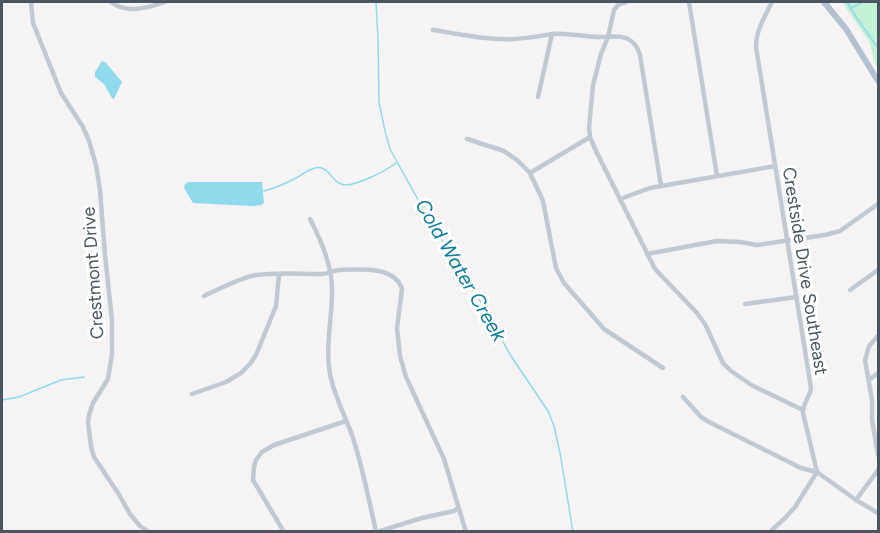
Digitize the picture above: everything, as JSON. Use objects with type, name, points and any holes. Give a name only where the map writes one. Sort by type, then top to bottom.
[{"type":"main road","points":[[824,2],[846,29],[879,81]]},
{"type":"street","name":"Crestmont Drive","points":[[31,2],[33,23],[61,93],[83,127],[89,141],[100,190],[112,320],[112,354],[108,379],[88,415],[91,446],[94,457],[129,514],[148,531]]},
{"type":"street","points":[[111,2],[129,9],[149,7],[165,2]]},
{"type":"street","points":[[626,2],[618,5],[614,10],[593,86],[589,120],[590,137],[604,171],[658,274],[682,296],[705,324],[714,340],[719,356],[731,371],[753,386],[803,410]]},
{"type":"street","points":[[689,2],[717,176]]},
{"type":"street","name":"Crestside Drive Southeast","points":[[772,2],[759,28],[756,47],[811,388],[803,410],[817,472]]},
{"type":"street","points":[[433,30],[502,39],[528,39],[552,34],[602,38],[613,35],[627,38],[639,51],[661,186]]},
{"type":"street","points":[[538,97],[552,34]]},
{"type":"street","points":[[530,173],[590,137]]},
{"type":"street","points":[[467,139],[504,151],[530,173],[543,201],[556,268],[564,283],[604,329],[663,368]]},
{"type":"street","points":[[620,199],[636,192],[661,186],[775,166]]},
{"type":"street","points":[[647,254],[717,241],[757,244],[825,235],[840,231],[879,204]]},
{"type":"street","points":[[310,219],[321,240],[330,272],[332,292],[328,365],[332,384],[362,467],[376,531],[454,511],[458,508]]},
{"type":"street","points":[[204,296],[256,275],[327,274],[338,270],[373,271],[392,276],[400,284],[402,294],[397,328],[400,356],[406,377],[444,459],[466,531]]},
{"type":"street","points":[[850,290],[879,270]]},
{"type":"street","points":[[192,394],[236,377],[254,359],[276,306],[279,274]]},
{"type":"street","points":[[745,304],[796,297]]},
{"type":"street","points":[[879,336],[868,346],[865,356],[872,400],[872,420],[879,455]]},
{"type":"street","points":[[869,380],[879,373]]},
{"type":"street","points":[[683,397],[701,417],[709,422],[801,468],[817,472],[856,500],[879,513]]},
{"type":"street","points":[[284,531],[253,480],[256,460],[262,452],[274,445],[346,421]]},
{"type":"street","points":[[856,500],[879,470]]},
{"type":"street","points":[[770,531],[795,507],[817,472]]},
{"type":"green space","points":[[842,2],[878,2],[878,70],[870,43]]},
{"type":"water","points":[[102,61],[122,82],[114,99],[104,84],[95,77],[95,72]]},
{"type":"water","points":[[188,182],[262,182],[264,203],[251,206],[193,203],[184,188]]},
{"type":"waterway","name":"Cold Water Creek","points":[[376,2],[379,102],[390,149],[432,225],[470,283],[511,356],[548,411],[560,453],[573,532]]},
{"type":"waterway","points":[[847,2],[878,48]]},
{"type":"waterway","points":[[851,8],[863,2]]},
{"type":"waterway","points":[[264,191],[315,168],[323,169],[337,182],[346,185],[369,178],[396,163]]},
{"type":"waterway","points":[[2,400],[19,397],[61,380],[84,377]]}]
